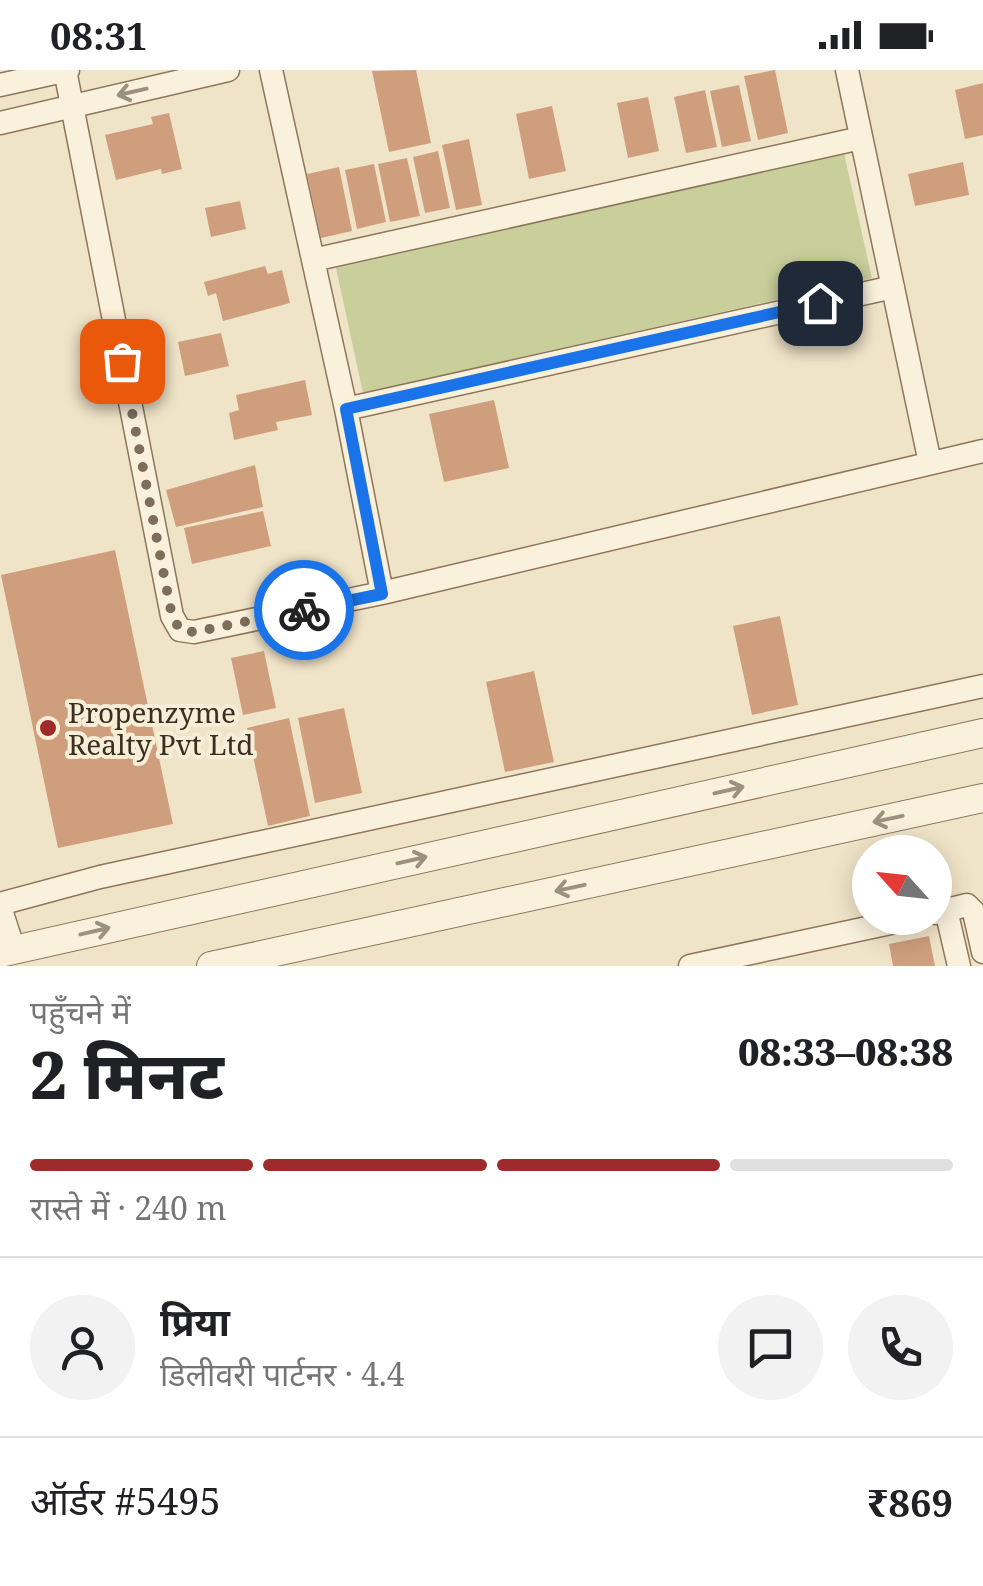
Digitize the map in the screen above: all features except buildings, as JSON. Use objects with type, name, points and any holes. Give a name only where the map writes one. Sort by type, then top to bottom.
[{"type":"street","points":[[0,85],[66,70],[172,616],[180,630],[194,632],[382,594],[983,451]]},
{"type":"street","points":[[0,123],[228,70]]},
{"type":"street","points":[[272,70],[382,594]]},
{"type":"street","points":[[847,70],[930,463]]},
{"type":"street","points":[[313,260],[861,138]]},
{"type":"street","points":[[346,409],[893,287]]},
{"type":"street","points":[[983,686],[100,877],[0,905],[7,951],[983,733]]},
{"type":"street","points":[[211,966],[983,798]]},
{"type":"street","points":[[952,909],[966,906],[974,912],[983,952]]},
{"type":"street","points":[[700,965],[852,932]]},
{"type":"street","points":[[948,935],[958,966]]},
{"type":"green space","points":[[844,153],[872,278],[363,393],[336,268]]},
{"type":"way so far","points":[[122,361],[172,616],[180,630],[194,632],[304,610]]},
{"type":"place","name":"Propenzyme Realty Pvt Ltd","points":[[48,728]]},
{"type":"route","points":[[304,610],[382,594],[346,409],[820,303]]}]
